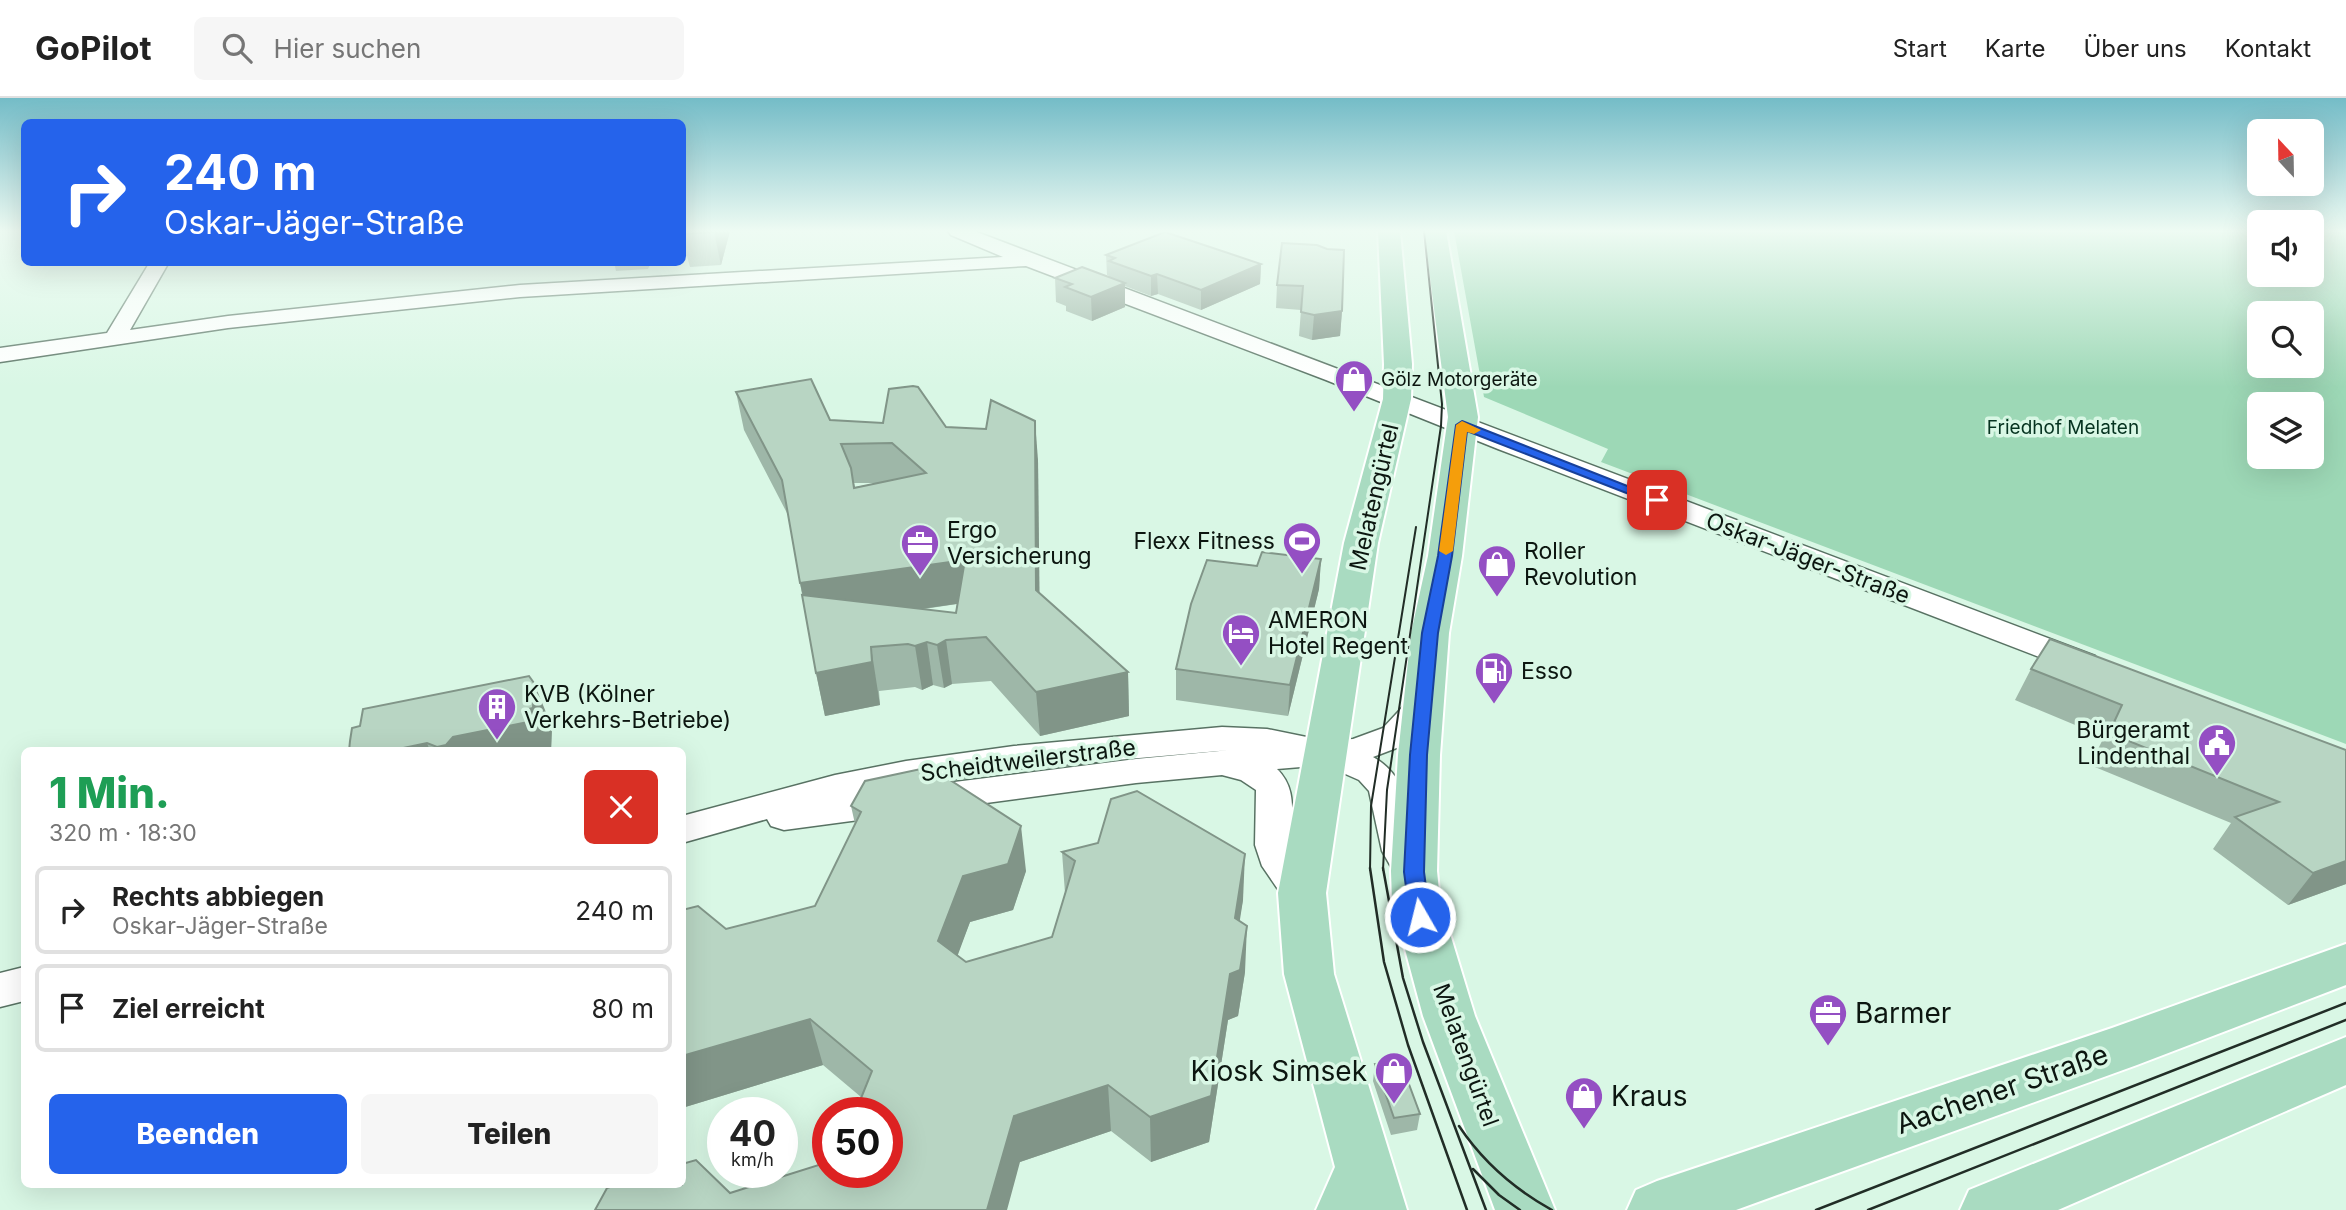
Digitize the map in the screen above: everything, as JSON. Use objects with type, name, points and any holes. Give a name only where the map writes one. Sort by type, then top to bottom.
[{"type":"main road","name":"Melatengürtel","points":[[1363,1195],[1310,974],[1302,893],[1361,543],[1397,399],[1398,365],[1392,283]]},
{"type":"main road","name":"Melatengürtel","points":[[1444,283],[1464,405],[1445,556],[1430,633],[1419,755],[1414,872],[1416,901],[1449,1016],[1525,1210]]},
{"type":"main road","name":"Aachener Straße","points":[[1657,1210],[2118,1049],[2346,964]]},
{"type":"main road","points":[[1990,1210],[2346,1060]]},
{"type":"street","points":[[114,339],[148,283]]},
{"type":"street","points":[[0,355],[248,320],[520,291],[658,283]]},
{"type":"street","name":"Oskar-Jäger-Straße","points":[[1088,283],[2113,674]]},
{"type":"street","points":[[1334,375],[1374,374],[1398,365]]},
{"type":"street","name":"Scheidtweilerstraße","points":[[691,828],[836,786],[1070,751],[1254,739],[1278,741],[1329,738],[1381,743],[1405,728],[1424,705]]},
{"type":"street","name":"Scheidtweilerstraße","points":[[691,828],[1042,782],[1222,764],[1329,738]]},
{"type":"street","name":"Scheidtweilerstraße","points":[[1329,738],[1376,775],[1391,802],[1401,853],[1414,872]]},
{"type":"street","name":"Scheidtweilerstraße","points":[[1222,764],[1260,773],[1271,782],[1274,791],[1275,845],[1280,863],[1302,893]]},
{"type":"street","points":[[0,990],[21,985]]},
{"type":"green space","name":"Friedhof Melaten","points":[[1463,283],[2247,283],[2247,287],[2324,287],[2324,283],[2346,283],[2346,744],[1601,462],[1608,449],[1484,397]]},
{"type":"building","points":[[1069,283],[1125,283],[1091,297],[1065,287],[1072,284]]},
{"type":"building","points":[[1181,283],[1217,283],[1201,290]]},
{"type":"building","points":[[1343,283],[1342,311],[1314,315],[1301,312],[1303,286],[1277,285]]},
{"type":"building","name":"Ergo Versicherung","points":[[811,379],[830,420],[883,423],[889,389],[913,386],[918,387],[946,427],[986,429],[991,400],[1035,421],[1036,590],[1128,672],[1036,692],[986,637],[946,640],[937,645],[927,642],[915,646],[908,644],[871,647],[872,662],[816,673],[802,595],[956,613],[965,560],[800,583],[782,480],[736,392]],"holes":[[[892,443],[926,473],[854,488],[851,468],[841,444]]]},
{"type":"building","name":"AMERON Hotel Regent","points":[[1262,552],[1321,559],[1290,685],[1176,669],[1191,604],[1207,560],[1257,566]]},
{"type":"building","points":[[2050,639],[2346,750],[2346,861],[2313,873],[2235,817],[2279,802],[2109,733],[2122,705],[2031,669]]},
{"type":"building","points":[[529,676],[534,683],[533,708],[528,709],[528,722],[453,737],[446,745],[437,747],[427,743],[408,747],[350,747],[352,728],[360,726],[363,709]]},
{"type":"building","points":[[930,767],[1021,826],[1008,864],[963,876],[938,941],[966,962],[1052,937],[1075,861],[1062,852],[1098,843],[1111,799],[1137,791],[1245,854],[1235,918],[1247,926],[1240,970],[1230,974],[1211,1096],[1150,1117],[1108,1085],[1014,1116],[987,1210],[595,1210],[607,1188],[686,1188],[686,1163],[696,1160],[707,1171],[707,1188],[725,1188],[730,1193],[746,1188],[798,1188],[798,1171],[812,1167],[812,1188],[903,1188],[903,1097],[861,1097],[872,1071],[810,1019],[686,1055],[686,909],[698,906],[726,929],[815,906],[861,812],[851,806],[865,781]]},
{"type":"building","points":[[1400,1060],[1420,1114],[1394,1118],[1375,1064]]},
{"type":"tram line","points":[[1383,868],[1387,790],[1441,426],[1442,404],[1429,283]]},
{"type":"tram line","points":[[1370,868],[1371,806],[1416,527]]},
{"type":"tram line","points":[[1370,868],[1384,962],[1408,1045],[1467,1210]]},
{"type":"tram line","points":[[1383,868],[1403,978],[1423,1042],[1486,1210]]},
{"type":"tram line","points":[[1816,1210],[2346,1003]]},
{"type":"tram line","points":[[1868,1210],[2346,1020]]},
{"type":"tram line","points":[[1459,1126],[1500,1174],[1552,1210]]},
{"type":"tram line","points":[[1473,1169],[1499,1195],[1520,1210]]},
{"type":"slow traffic","points":[[1446,551],[1462,425],[1474,430]]},
{"type":"place","name":"Gölz Motorgeräte","points":[[1354,413]]},
{"type":"place","name":"Flexx Fitness","points":[[1302,575]]},
{"type":"place","name":"Ergo Versicherung","points":[[920,577]]},
{"type":"place","name":"Roller Revolution","points":[[1497,598]]},
{"type":"place","name":"AMERON Hotel Regent","points":[[1241,667]]},
{"type":"place","name":"Esso","points":[[1494,705]]},
{"type":"place","name":"KVB (Kölner Verkehrs-Betriebe)","points":[[497,741]]},
{"type":"place","name":"Bürgeramt Lindenthal","points":[[2217,777]]},
{"type":"place","name":"Barmer","points":[[1828,1047]]},
{"type":"place","name":"Kiosk Simsek","points":[[1394,1105]]},
{"type":"place","name":"Kraus","points":[[1584,1130]]},
{"type":"route","points":[[1420,917],[1414,872],[1419,755],[1430,633],[1453,505],[1462,425],[1657,500]]}]
